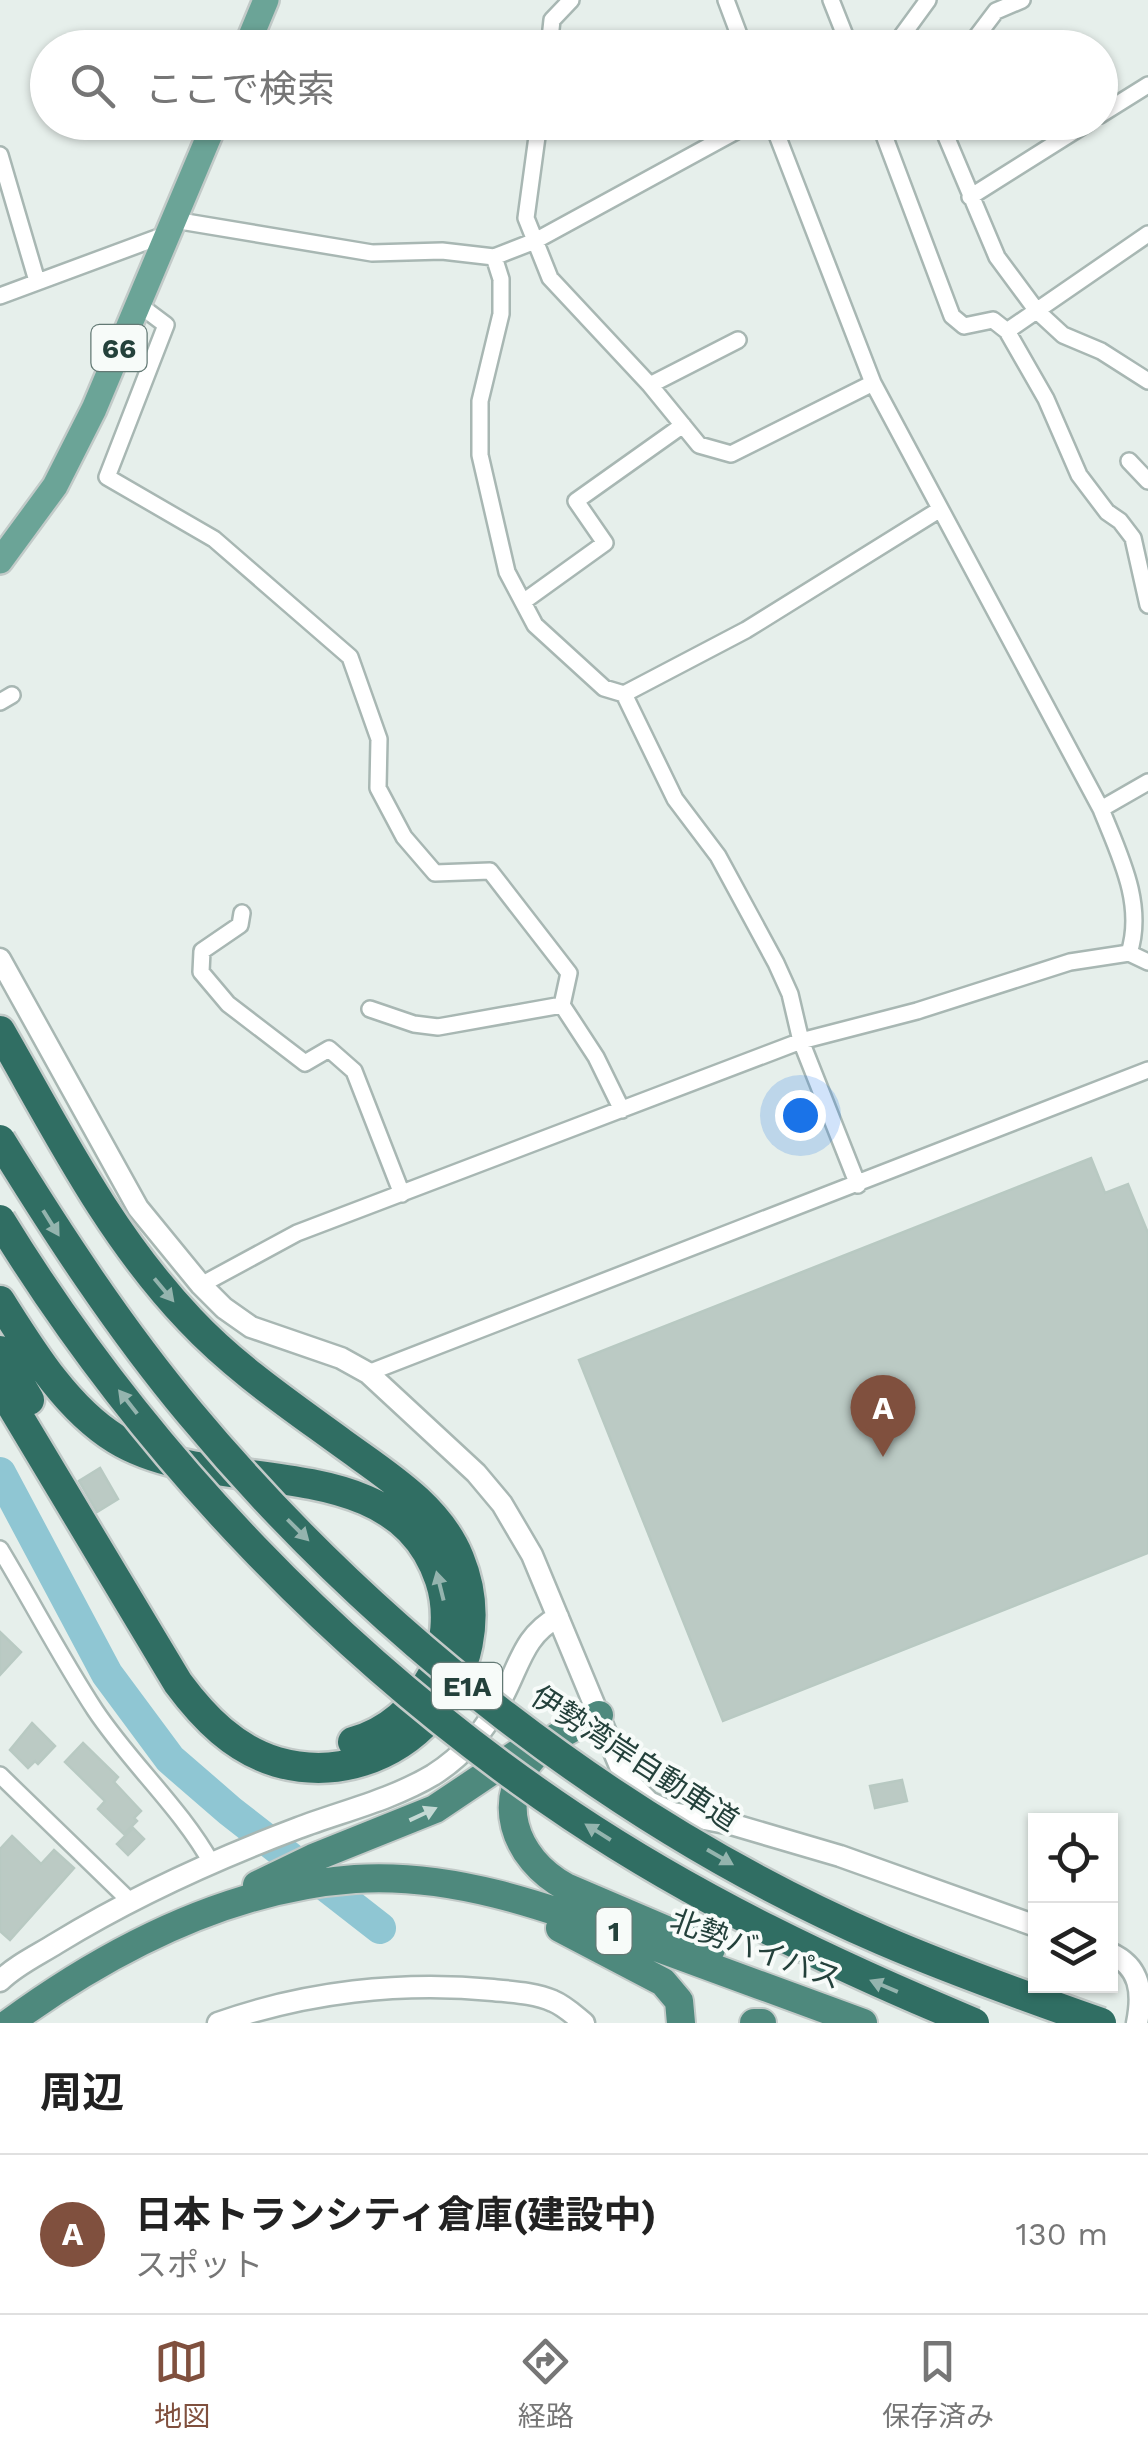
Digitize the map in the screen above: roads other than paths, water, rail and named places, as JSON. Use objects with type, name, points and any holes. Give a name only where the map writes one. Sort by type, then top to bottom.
[{"type":"highway","points":[[0,1031],[96,1200],[165,1294],[192,1323],[266,1387],[411,1495],[447,1535],[466,1579],[470,1626],[462,1669],[439,1709],[399,1744],[362,1760],[320,1768],[273,1761],[231,1739],[210,1722],[178,1684],[0,1386]]},
{"type":"highway","name":"伊勢湾岸自動車道","points":[[0,1140],[61,1239],[188,1412],[326,1559],[468,1687],[595,1780],[770,1886],[880,1939],[1005,1990],[1101,2023]]},
{"type":"highway","name":"E1A","points":[[0,1220],[86,1347],[152,1434],[296,1590],[441,1718],[570,1814],[658,1869],[748,1920],[862,1976],[974,2023]]},
{"type":"highway","points":[[0,1301],[63,1390],[116,1439],[206,1468],[325,1486],[378,1506],[402,1521],[435,1566],[446,1618],[436,1669],[404,1714],[360,1740],[311,1748],[286,1744],[238,1722],[194,1675],[0,1351]]},
{"type":"highway","points":[[8,2023],[112,1956],[290,1880],[332,1850],[436,1809],[528,1747],[599,1715]]},
{"type":"highway","points":[[599,1715],[551,1740],[524,1769],[513,1807],[526,1855],[566,1887],[840,2002],[877,2023]]},
{"type":"highway","points":[[290,1880],[362,1883],[477,1898],[557,1926],[664,1982],[679,2001],[681,2023]]},
{"type":"highway","name":"北勢バイパス","points":[[362,1883],[437,1883],[522,1900],[863,2023]]},
{"type":"highway","points":[[754,2023],[762,2023]]},
{"type":"main road","points":[[254,30],[266,0]]},
{"type":"main road","name":"66","points":[[0,561],[56,486],[94,409],[207,140]]},
{"type":"street","points":[[551,30],[552,20],[571,0]]},
{"type":"street","points":[[726,0],[737,30]]},
{"type":"street","points":[[830,0],[842,30]]},
{"type":"street","points":[[906,30],[928,0]]},
{"type":"street","points":[[979,30],[993,6],[1022,0]]},
{"type":"street","points":[[1118,104],[1148,85]]},
{"type":"street","points":[[537,140],[526,218],[550,278],[699,444],[730,454],[873,383]]},
{"type":"street","points":[[0,296],[171,227],[372,252],[442,251],[494,257],[535,241],[720,140]]},
{"type":"street","points":[[779,140],[873,383],[1101,809],[1130,884],[1135,920],[1132,945]]},
{"type":"street","points":[[885,140],[952,316],[964,326],[993,320],[1007,331],[1046,399],[1079,474],[1107,512],[1133,538],[1148,605]]},
{"type":"street","points":[[947,140],[996,257],[1037,311],[1063,335],[1101,351],[1147,379]]},
{"type":"street","points":[[970,197],[1060,140]]},
{"type":"street","points":[[0,156],[37,281]]},
{"type":"street","points":[[1007,331],[1148,234]]},
{"type":"street","points":[[494,257],[500,279],[500,314],[480,401],[480,455],[508,572],[536,626],[604,688],[624,694],[746,630],[939,510]]},
{"type":"street","points":[[138,304],[166,325],[107,477],[214,539],[350,657],[379,739],[378,788],[404,837],[436,873],[490,871],[569,973],[562,1005],[596,1058],[622,1110]]},
{"type":"street","points":[[650,385],[738,340]]},
{"type":"street","points":[[523,602],[605,543],[576,501],[683,426]]},
{"type":"street","points":[[1128,461],[1148,480]]},
{"type":"street","points":[[1133,538],[1148,527]]},
{"type":"street","points":[[624,694],[675,799],[718,856],[776,964],[790,994],[801,1041],[858,1184]]},
{"type":"street","points":[[1101,809],[1148,782]]},
{"type":"street","points":[[242,914],[240,924],[202,951],[202,972],[228,1004],[305,1063],[329,1049],[354,1072],[402,1194]]},
{"type":"street","points":[[201,1285],[296,1233],[801,1041],[917,1011],[1132,945],[1148,924]]},
{"type":"street","points":[[1132,945],[1148,962]]},
{"type":"street","points":[[0,959],[138,1208],[201,1285],[251,1327],[341,1358],[368,1373],[476,1473],[502,1504],[532,1555],[626,1779],[649,1802],[673,1813],[731,1824],[840,1856],[1028,1923]]},
{"type":"street","points":[[370,1009],[414,1024],[438,1026],[562,1005]]},
{"type":"street","points":[[368,1373],[1148,1070]]},
{"type":"street","points":[[0,1549],[96,1710],[157,1792],[186,1823],[212,1864]]},
{"type":"street","points":[[0,1981],[77,1931],[212,1864],[392,1795],[452,1762],[494,1713],[530,1637],[558,1617]]},
{"type":"street","points":[[0,1775],[132,1903]]},
{"type":"street","points":[[1118,1957],[1128,1963],[1137,1976],[1140,1991],[1136,2023]]},
{"type":"street","points":[[218,2023],[334,1994],[426,1986],[533,1995],[564,2006],[584,2023]]},
{"type":"street","points":[[0,2012],[8,2023]]},
{"type":"waterway","points":[[0,1473],[107,1674],[170,1759],[380,1928]]},
{"type":"place","name":"日本トランシティ倉庫(建設中)","points":[[883,1457]]}]
